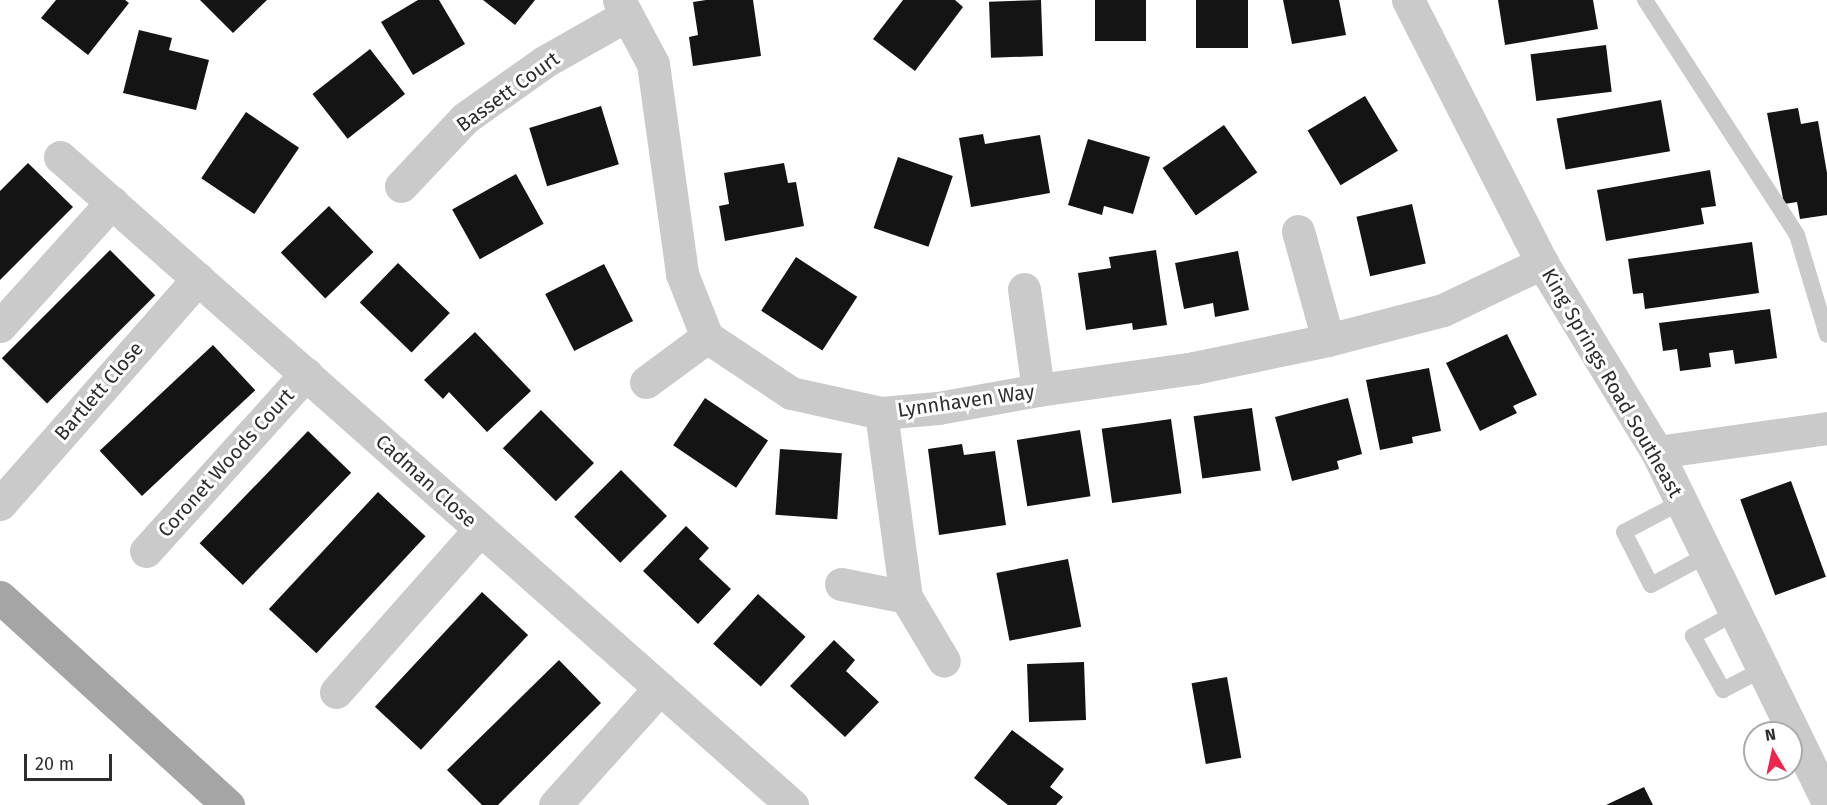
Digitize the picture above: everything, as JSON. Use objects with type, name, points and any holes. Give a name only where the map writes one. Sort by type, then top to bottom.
[{"type":"main road","points":[[0,597],[228,805]]},
{"type":"street","name":"King Springs Road Southeast","points":[[1408,0],[1542,262],[1657,452],[1827,800]]},
{"type":"street","name":"Bassett Court","points":[[401,186],[465,118],[623,8]]},
{"type":"street","points":[[623,8],[653,64],[682,274],[707,337],[646,382]]},
{"type":"street","name":"Cadman Close","points":[[60,157],[792,805]]},
{"type":"street","points":[[0,326],[112,202]]},
{"type":"street","points":[[1298,231],[1328,340]]},
{"type":"street","name":"Lynnhaven Way","points":[[707,337],[791,393],[881,413],[939,408],[1038,390],[1194,368],[1328,340],[1443,309],[1542,262]]},
{"type":"street","name":"Bartlett Close","points":[[0,504],[198,279]]},
{"type":"street","points":[[1024,288],[1038,390]]},
{"type":"street","name":"Coronet Woods Court","points":[[146,551],[306,374]]},
{"type":"street","points":[[881,413],[906,597],[944,661]]},
{"type":"street","points":[[1657,452],[1827,428]]},
{"type":"street","points":[[336,692],[480,529]]},
{"type":"street","points":[[841,584],[906,597]]},
{"type":"street","points":[[555,805],[660,688]]},
{"type":"lane","points":[[1645,0],[1797,235],[1827,335]]},
{"type":"lane","points":[[1681,502],[1624,531],[1651,585],[1707,555]]},
{"type":"lane","points":[[1735,613],[1694,636],[1724,690],[1763,669]]},
{"type":"building","points":[[56,0],[125,0],[129,3],[88,55],[41,18]]},
{"type":"building","points":[[200,0],[267,0],[233,33]]},
{"type":"building","points":[[418,0],[439,0],[465,44],[413,75],[381,22]]},
{"type":"building","points":[[483,0],[535,0],[515,25]]},
{"type":"building","points":[[753,0],[761,56],[693,66],[689,37],[698,35],[693,2]]},
{"type":"building","points":[[903,0],[955,0],[963,7],[915,71],[873,39]]},
{"type":"building","points":[[1041,0],[1043,56],[991,58],[989,2]]},
{"type":"building","points":[[1095,0],[1146,0],[1146,41],[1095,41]]},
{"type":"building","points":[[1196,0],[1248,0],[1248,48],[1196,48]]},
{"type":"building","points":[[1283,0],[1339,0],[1346,35],[1292,44]]},
{"type":"building","points":[[1498,0],[1593,0],[1598,29],[1505,45]]},
{"type":"building","points":[[139,30],[172,38],[169,50],[209,60],[196,110],[123,93]]},
{"type":"building","points":[[1606,45],[1612,92],[1536,101],[1531,54]]},
{"type":"building","points":[[370,49],[405,94],[348,139],[312,94]]},
{"type":"building","points":[[1365,96],[1398,151],[1341,185],[1308,131]]},
{"type":"building","points":[[1661,100],[1670,151],[1566,170],[1557,118]]},
{"type":"building","points":[[601,106],[619,164],[547,186],[529,128]]},
{"type":"building","points":[[1798,108],[1801,124],[1818,121],[1827,173],[1827,215],[1800,219],[1797,202],[1784,204],[1767,113]]},
{"type":"building","points":[[246,112],[299,148],[254,214],[201,178]]},
{"type":"building","points":[[1224,125],[1257,173],[1196,216],[1163,168]]},
{"type":"building","points":[[983,134],[985,144],[1040,135],[1050,193],[971,207],[959,138]]},
{"type":"building","points":[[1088,139],[1150,157],[1133,214],[1104,206],[1102,215],[1068,205]]},
{"type":"building","points":[[898,157],[953,176],[928,247],[874,228]]},
{"type":"building","points":[[28,163],[73,207],[0,280],[0,191]]},
{"type":"building","points":[[784,163],[788,183],[796,182],[804,226],[725,241],[719,206],[729,204],[724,173]]},
{"type":"building","points":[[1710,170],[1716,206],[1701,208],[1704,224],[1606,241],[1597,190]]},
{"type":"building","points":[[516,174],[544,224],[480,259],[452,209]]},
{"type":"building","points":[[1412,204],[1426,263],[1370,276],[1356,217]]},
{"type":"building","points":[[329,206],[373,252],[325,299],[281,253]]},
{"type":"building","points":[[1752,242],[1759,293],[1645,309],[1643,293],[1633,294],[1628,259]]},
{"type":"building","points":[[110,250],[155,295],[47,403],[2,358]]},
{"type":"building","points":[[1156,250],[1167,325],[1133,330],[1132,323],[1086,330],[1078,273],[1111,268],[1109,257]]},
{"type":"building","points":[[1238,251],[1249,310],[1215,317],[1213,303],[1184,309],[1175,263]]},
{"type":"building","points":[[796,257],[857,297],[822,350],[761,311]]},
{"type":"building","points":[[398,263],[450,313],[412,353],[360,303]]},
{"type":"building","points":[[604,264],[633,321],[574,351],[545,294]]},
{"type":"building","points":[[1770,309],[1777,358],[1735,364],[1733,350],[1709,353],[1711,367],[1680,371],[1677,349],[1663,351],[1659,323]]},
{"type":"building","points":[[475,332],[531,391],[487,432],[449,392],[443,399],[424,380]]},
{"type":"building","points":[[1507,334],[1537,395],[1513,406],[1517,413],[1480,431],[1446,363]]},
{"type":"building","points":[[213,345],[255,390],[142,496],[100,451]]},
{"type":"building","points":[[1429,368],[1441,431],[1412,437],[1413,443],[1380,450],[1366,380]]},
{"type":"building","points":[[705,398],[768,440],[736,488],[673,445]]},
{"type":"building","points":[[1348,398],[1362,454],[1337,461],[1339,469],[1292,481],[1275,417]]},
{"type":"building","points":[[1252,408],[1261,470],[1202,479],[1194,416]]},
{"type":"building","points":[[541,410],[594,463],[556,501],[503,448]]},
{"type":"building","points":[[1171,419],[1181,493],[1112,503],[1102,429]]},
{"type":"building","points":[[1080,430],[1090,496],[1027,506],[1017,440]]},
{"type":"building","points":[[308,431],[351,473],[243,585],[200,543]]},
{"type":"building","points":[[962,444],[964,455],[995,451],[1006,525],[939,535],[928,449]]},
{"type":"building","points":[[780,449],[842,453],[837,519],[775,515]]},
{"type":"building","points":[[621,470],[667,516],[620,563],[574,517]]},
{"type":"building","points":[[1791,481],[1826,577],[1775,595],[1740,499]]},
{"type":"building","points":[[378,492],[426,536],[316,653],[269,609]]},
{"type":"building","points":[[686,526],[709,548],[699,559],[731,589],[698,624],[643,571]]},
{"type":"building","points":[[1068,559],[1081,627],[1010,641],[996,573]]},
{"type":"building","points":[[482,592],[528,635],[421,750],[375,707]]},
{"type":"building","points":[[758,594],[806,637],[761,687],[713,644]]},
{"type":"building","points":[[834,640],[855,660],[846,671],[879,702],[845,737],[790,686]]},
{"type":"building","points":[[559,660],[601,703],[498,805],[482,805],[447,770]]},
{"type":"building","points":[[1084,662],[1086,720],[1029,722],[1027,664]]},
{"type":"building","points":[[1227,677],[1241,758],[1206,764],[1192,683]]},
{"type":"building","points":[[1012,730],[1064,769],[1050,787],[1063,797],[1056,805],[1008,805],[974,778]]},
{"type":"building","points":[[1644,787],[1653,805],[1606,805]]}]
